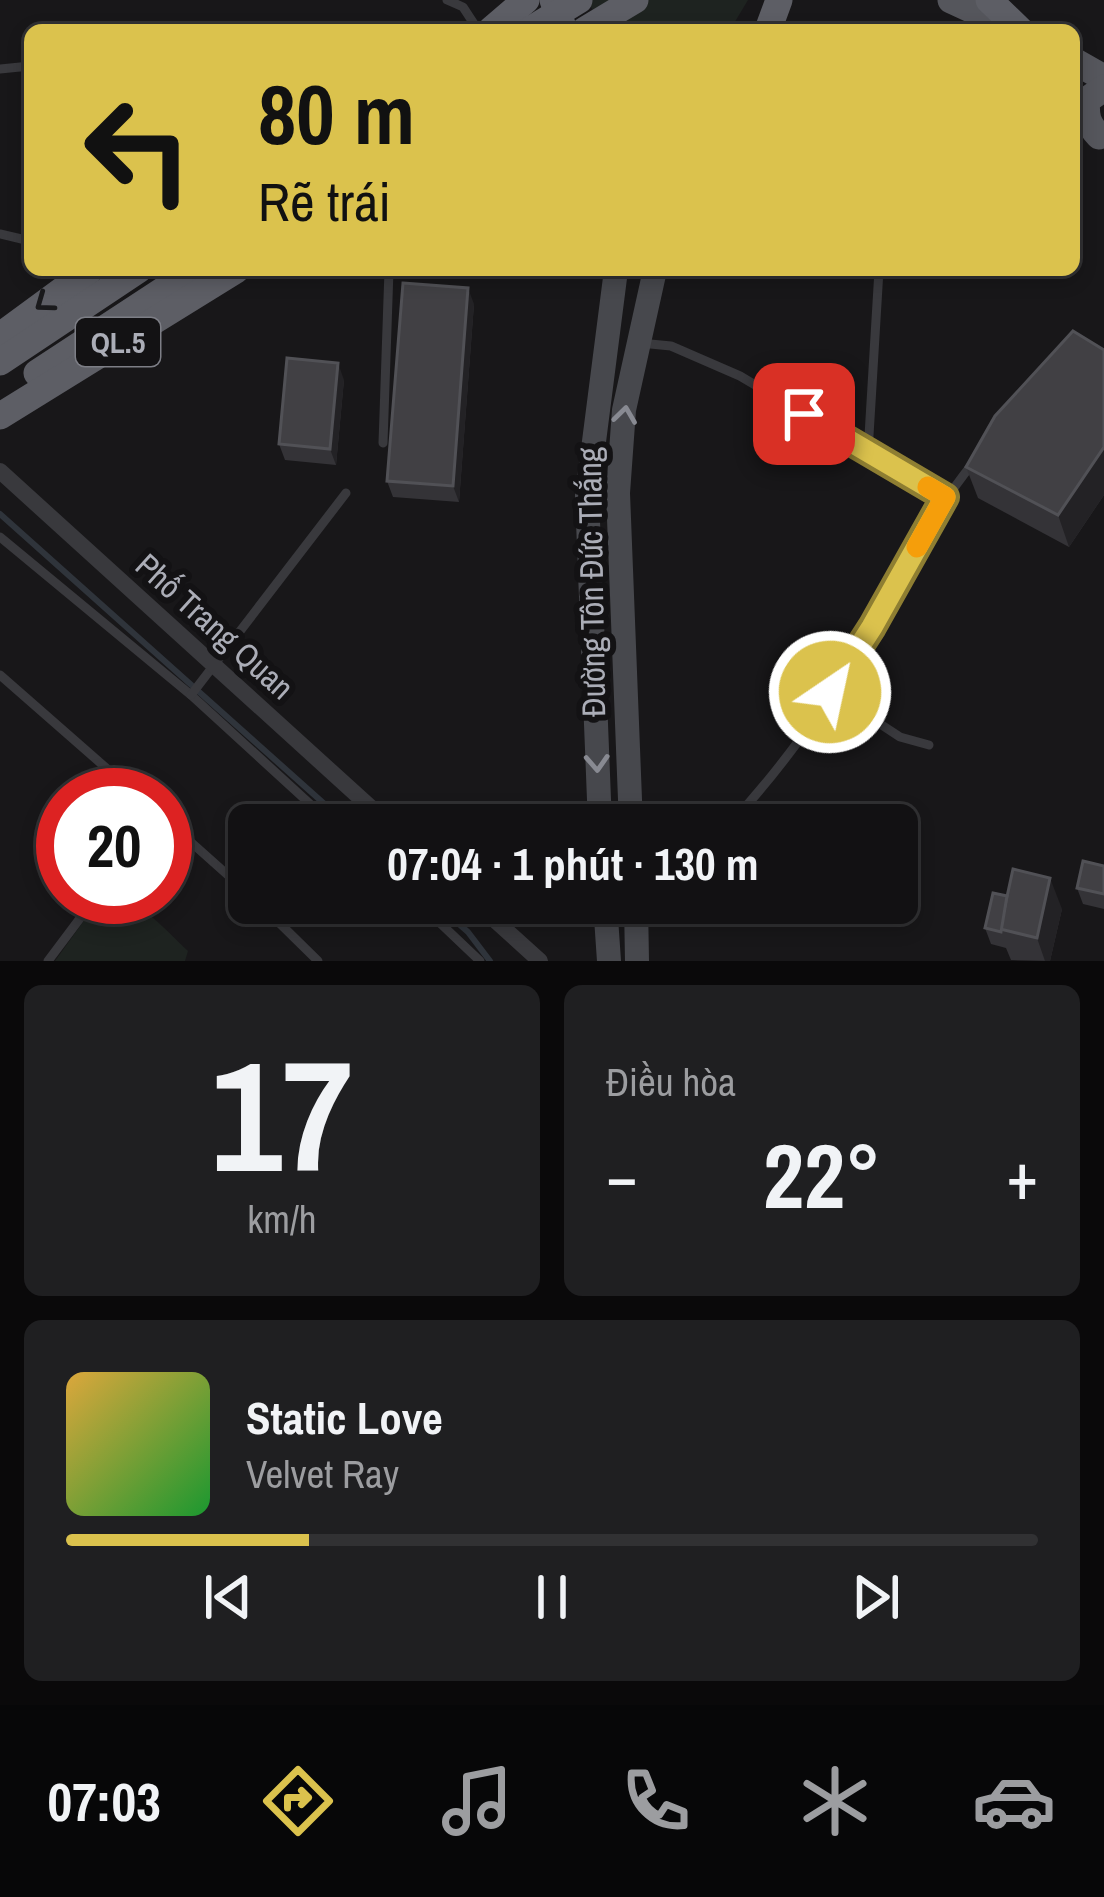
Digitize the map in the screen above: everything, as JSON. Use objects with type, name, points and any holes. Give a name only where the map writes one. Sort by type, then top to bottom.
[{"type":"highway","points":[[497,24],[526,0]]},
{"type":"highway","points":[[540,24],[579,0]]},
{"type":"highway","points":[[596,24],[635,0]]},
{"type":"highway","points":[[989,0],[1012,24]]},
{"type":"highway","name":"QL.5","points":[[0,336],[82,276]]},
{"type":"highway","points":[[0,362],[129,276]]},
{"type":"highway","points":[[0,404],[52,361],[185,276]]},
{"type":"highway","name":"QL.5","points":[[0,416],[226,276]]},
{"type":"main road","points":[[951,0],[1005,24]]},
{"type":"main road","points":[[1092,133],[1087,100],[1104,88]]},
{"type":"main road","name":"Đường Tôn Đức Thắng","points":[[600,804],[587,496],[615,276]]},
{"type":"main road","name":"Đường Tôn Đức Thắng","points":[[630,804],[617,493],[624,410],[654,276]]},
{"type":"main road","points":[[606,924],[609,961]]},
{"type":"main road","points":[[637,924],[638,961]]},
{"type":"street","name":"Phố Trang Quan","points":[[0,471],[210,672],[365,804]]},
{"type":"street","points":[[499,924],[540,961]]},
{"type":"lane","points":[[447,0],[463,7],[474,24]]},
{"type":"lane","points":[[383,443],[389,276]]},
{"type":"lane","points":[[868,452],[879,276]]},
{"type":"lane","points":[[640,343],[670,346],[740,376],[945,497]]},
{"type":"lane","points":[[747,804],[830,692],[945,497],[974,461]]},
{"type":"lane","points":[[192,693],[346,493]]},
{"type":"lane","points":[[0,537],[192,693],[311,804]]},
{"type":"lane","points":[[0,675],[106,768]]},
{"type":"lane","points":[[830,692],[900,737],[929,745]]},
{"type":"lane","points":[[192,844],[228,876]]},
{"type":"lane","points":[[48,961],[76,924]]},
{"type":"lane","points":[[281,924],[318,961]]},
{"type":"lane","points":[[440,924],[480,961]]},
{"type":"shaded area","points":[[587,0],[748,0],[734,24],[601,24]]},
{"type":"shaded area","points":[[82,924],[159,924],[188,951],[185,961],[55,961]]},
{"type":"building","points":[[403,283],[468,288],[453,486],[387,481]]},
{"type":"building","points":[[1073,331],[1104,350],[1104,447],[1058,515],[966,467],[995,416]]},
{"type":"building","points":[[287,358],[338,363],[330,449],[279,444]]},
{"type":"building","points":[[1083,861],[1104,866],[1104,894],[1077,888]]},
{"type":"building","points":[[1013,869],[1050,878],[1037,938],[1000,929]]},
{"type":"building","points":[[993,893],[1007,896],[1001,932],[985,928]]},
{"type":"waterway","points":[[0,514],[325,804]]},
{"type":"waterway","points":[[459,924],[490,961]]},
{"type":"slow traffic","points":[[917,547],[945,497],[928,487]]},
{"type":"route","points":[[804,414],[945,497],[830,692]]}]
